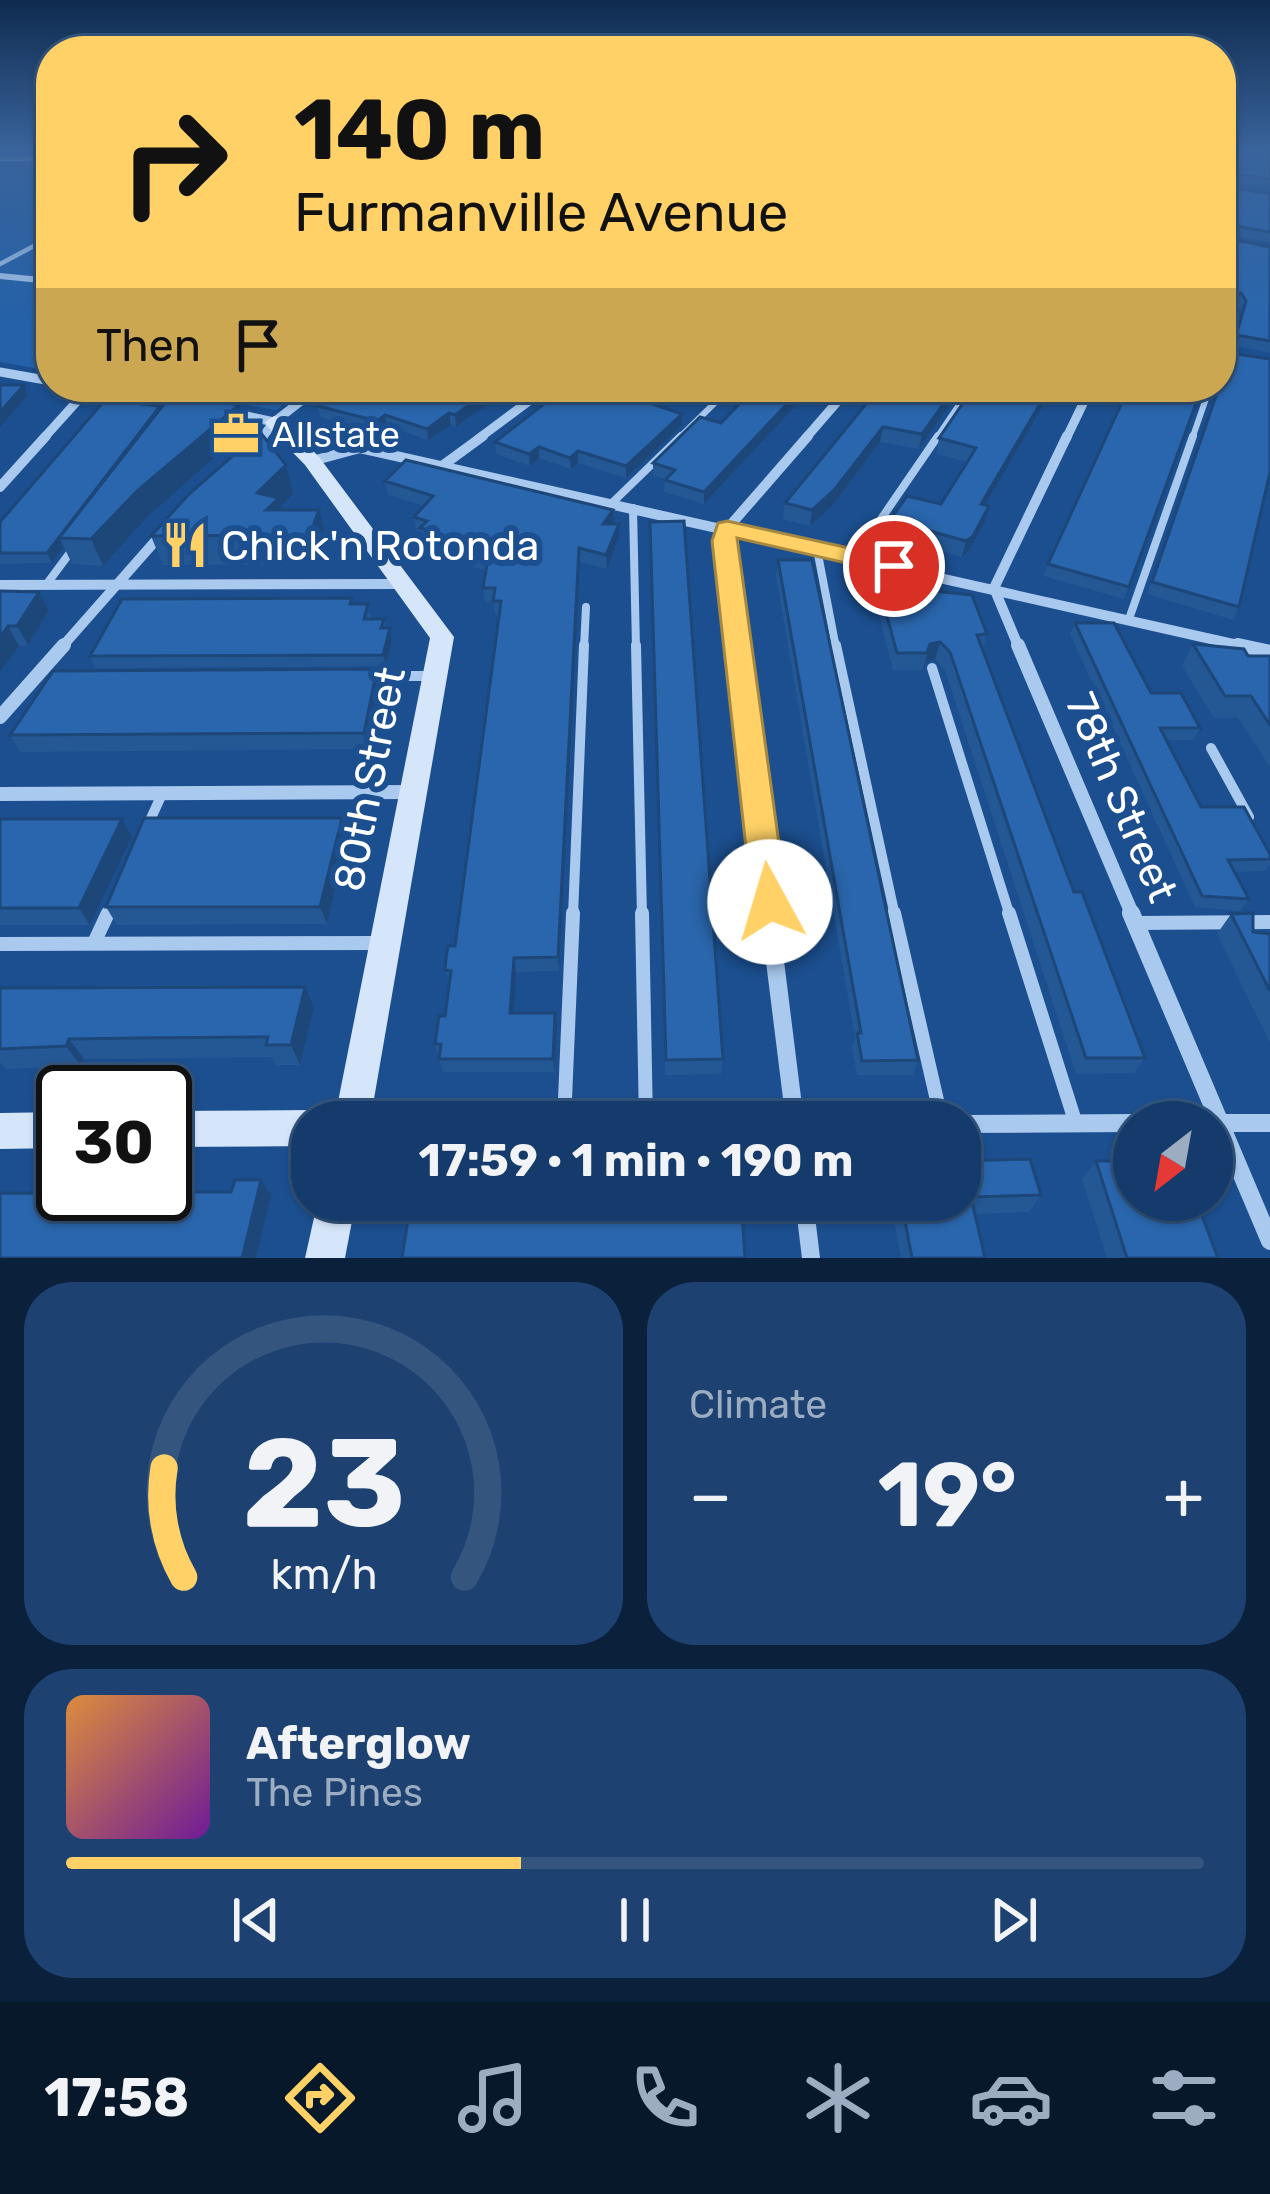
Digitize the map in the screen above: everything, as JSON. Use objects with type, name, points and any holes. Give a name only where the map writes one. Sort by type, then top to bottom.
[{"type":"street","points":[[0,372],[36,378]]},
{"type":"street","points":[[0,487],[74,402]]},
{"type":"street","points":[[176,402],[201,406]]},
{"type":"street","points":[[240,460],[300,402]]},
{"type":"street","points":[[442,466],[528,402]]},
{"type":"street","points":[[792,1101],[724,541],[727,529],[837,402]]},
{"type":"street","points":[[994,588],[1084,402]]},
{"type":"street","points":[[220,410],[274,422]]},
{"type":"street","name":"80th Street","points":[[274,422],[312,461],[441,631],[437,676],[356,1101]]},
{"type":"street","points":[[312,461],[360,448],[1270,652]]},
{"type":"street","points":[[0,717],[177,516]]},
{"type":"street","points":[[0,585],[404,584]]},
{"type":"street","name":"78th Street","points":[[994,588],[1207,1101]]},
{"type":"street","points":[[0,794],[416,792]]},
{"type":"street","points":[[1233,1123],[1270,1123]]},
{"type":"street","points":[[981,1124],[1113,1124]]},
{"type":"street","points":[[192,1130],[291,1128]]},
{"type":"street","points":[[0,1131],[36,1130]]},
{"type":"street","name":"78th Street","points":[[1233,1160],[1270,1241]]},
{"type":"street","points":[[326,1258],[333,1221]]},
{"type":"street","points":[[807,1221],[811,1258]]},
{"type":"lane","points":[[0,264],[36,246]]},
{"type":"lane","points":[[0,276],[36,280]]},
{"type":"lane","points":[[612,503],[716,402]]},
{"type":"lane","points":[[855,557],[961,402]]},
{"type":"lane","points":[[1130,620],[1205,402]]},
{"type":"lane","points":[[171,414],[182,403]]},
{"type":"lane","points":[[633,508],[646,1101]]},
{"type":"lane","points":[[46,585],[81,538]]},
{"type":"lane","points":[[817,549],[937,1101]]},
{"type":"lane","points":[[565,1101],[586,608]]},
{"type":"lane","points":[[932,668],[1076,1124]]},
{"type":"lane","points":[[366,676],[437,676]]},
{"type":"lane","points":[[35,678],[57,678]]},
{"type":"lane","points":[[1211,748],[1260,838]]},
{"type":"lane","points":[[142,837],[162,794]]},
{"type":"lane","points":[[94,944],[123,879]]},
{"type":"lane","points":[[1136,922],[1270,922]]},
{"type":"lane","points":[[0,944],[387,943]]},
{"type":"shaded area","points":[[0,206],[36,206],[36,368],[0,362]]},
{"type":"shaded area","points":[[230,402],[286,402],[276,410]]},
{"type":"building","points":[[1236,206],[1270,206],[1270,232],[1236,226]]},
{"type":"building","points":[[1236,240],[1270,247],[1270,341],[1236,335],[1246,301],[1241,293],[1236,295]]},
{"type":"building","points":[[1236,354],[1270,359],[1270,472],[1239,607],[1152,582],[1214,402],[1236,402]]},
{"type":"building","points":[[0,385],[24,385],[0,412]]},
{"type":"building","points":[[103,402],[160,406],[47,553],[0,553],[0,522]]},
{"type":"building","points":[[166,402],[239,405],[138,490],[91,539],[59,538]]},
{"type":"building","points":[[323,402],[474,402],[427,429],[385,415],[377,421],[318,406]]},
{"type":"building","points":[[547,402],[650,402],[682,414],[626,466],[578,451],[570,458],[539,447],[529,454],[495,442]]},
{"type":"building","points":[[741,402],[789,402],[704,492],[665,480],[675,470],[653,463],[700,417],[721,423]]},
{"type":"building","points":[[868,402],[944,402],[922,434],[883,427],[835,489],[812,510],[785,503]]},
{"type":"building","points":[[964,402],[1041,402],[981,504],[989,506],[966,541],[890,520],[907,496],[941,504],[976,448],[939,438]]},
{"type":"building","points":[[1122,402],[1197,402],[1129,587],[1048,564]]},
{"type":"building","points":[[260,432],[286,465],[257,493],[279,498],[266,510],[319,510],[310,535],[151,536],[189,494]]},
{"type":"building","points":[[406,460],[613,510],[603,524],[619,524],[606,555],[579,548],[558,957],[514,958],[510,1013],[555,1013],[553,1059],[439,1059],[441,1044],[435,1044],[439,1016],[445,1016],[451,971],[445,970],[446,958],[448,946],[455,946],[501,601],[493,601],[495,588],[483,588],[488,558],[431,540],[438,532],[420,528],[427,521],[414,517],[433,496],[385,481]]},
{"type":"building","points":[[684,521],[723,1059],[666,1060],[650,522]]},
{"type":"building","points":[[778,560],[812,560],[918,1060],[862,1061],[857,1033],[861,1033]]},
{"type":"building","points":[[900,579],[902,585],[972,595],[987,634],[977,635],[1074,892],[1082,892],[1145,1058],[1086,1058],[950,652],[940,642],[930,644],[927,653],[897,653],[877,580]]},
{"type":"building","points":[[0,591],[39,592],[17,626],[8,626],[0,638]]},
{"type":"building","points":[[352,598],[350,604],[368,604],[364,619],[384,619],[381,628],[390,628],[383,655],[90,656],[122,599]]},
{"type":"building","points":[[1075,623],[1114,623],[1151,693],[1181,693],[1200,728],[1160,728],[1201,807],[1244,807],[1270,854],[1270,859],[1228,860],[1249,899],[1202,896]]},
{"type":"building","points":[[1193,644],[1270,656],[1270,725],[1251,696],[1225,696]]},
{"type":"building","points":[[377,669],[364,733],[10,735],[53,671]]},
{"type":"building","points":[[144,818],[342,818],[320,907],[106,907]]},
{"type":"building","points":[[0,819],[122,819],[79,908],[0,908]]},
{"type":"building","points":[[1253,913],[1253,932],[1270,934],[1270,991],[1231,914]]},
{"type":"building","points":[[305,987],[291,1045],[266,1045],[268,1037],[137,1038],[69,1039],[66,1046],[0,1049],[0,988]]},
{"type":"building","points":[[1030,1159],[1041,1195],[981,1197],[981,1160]]},
{"type":"building","points":[[1096,1161],[1113,1161],[1113,1214]]},
{"type":"building","points":[[235,1180],[261,1180],[242,1258],[0,1258],[0,1193],[36,1193],[36,1221],[192,1221],[192,1192],[231,1192]]},
{"type":"building","points":[[408,1221],[742,1221],[745,1258],[402,1258]]},
{"type":"building","points":[[905,1221],[977,1221],[985,1258],[912,1258]]},
{"type":"building","points":[[1115,1221],[1204,1221],[1218,1258],[1127,1258]]},
{"type":"place","name":"Allstate","points":[[236,434]]},
{"type":"place","name":"Chick'n Rotonda","points":[[185,545]]},
{"type":"route","points":[[770,902],[724,541],[727,529],[894,566]]}]
